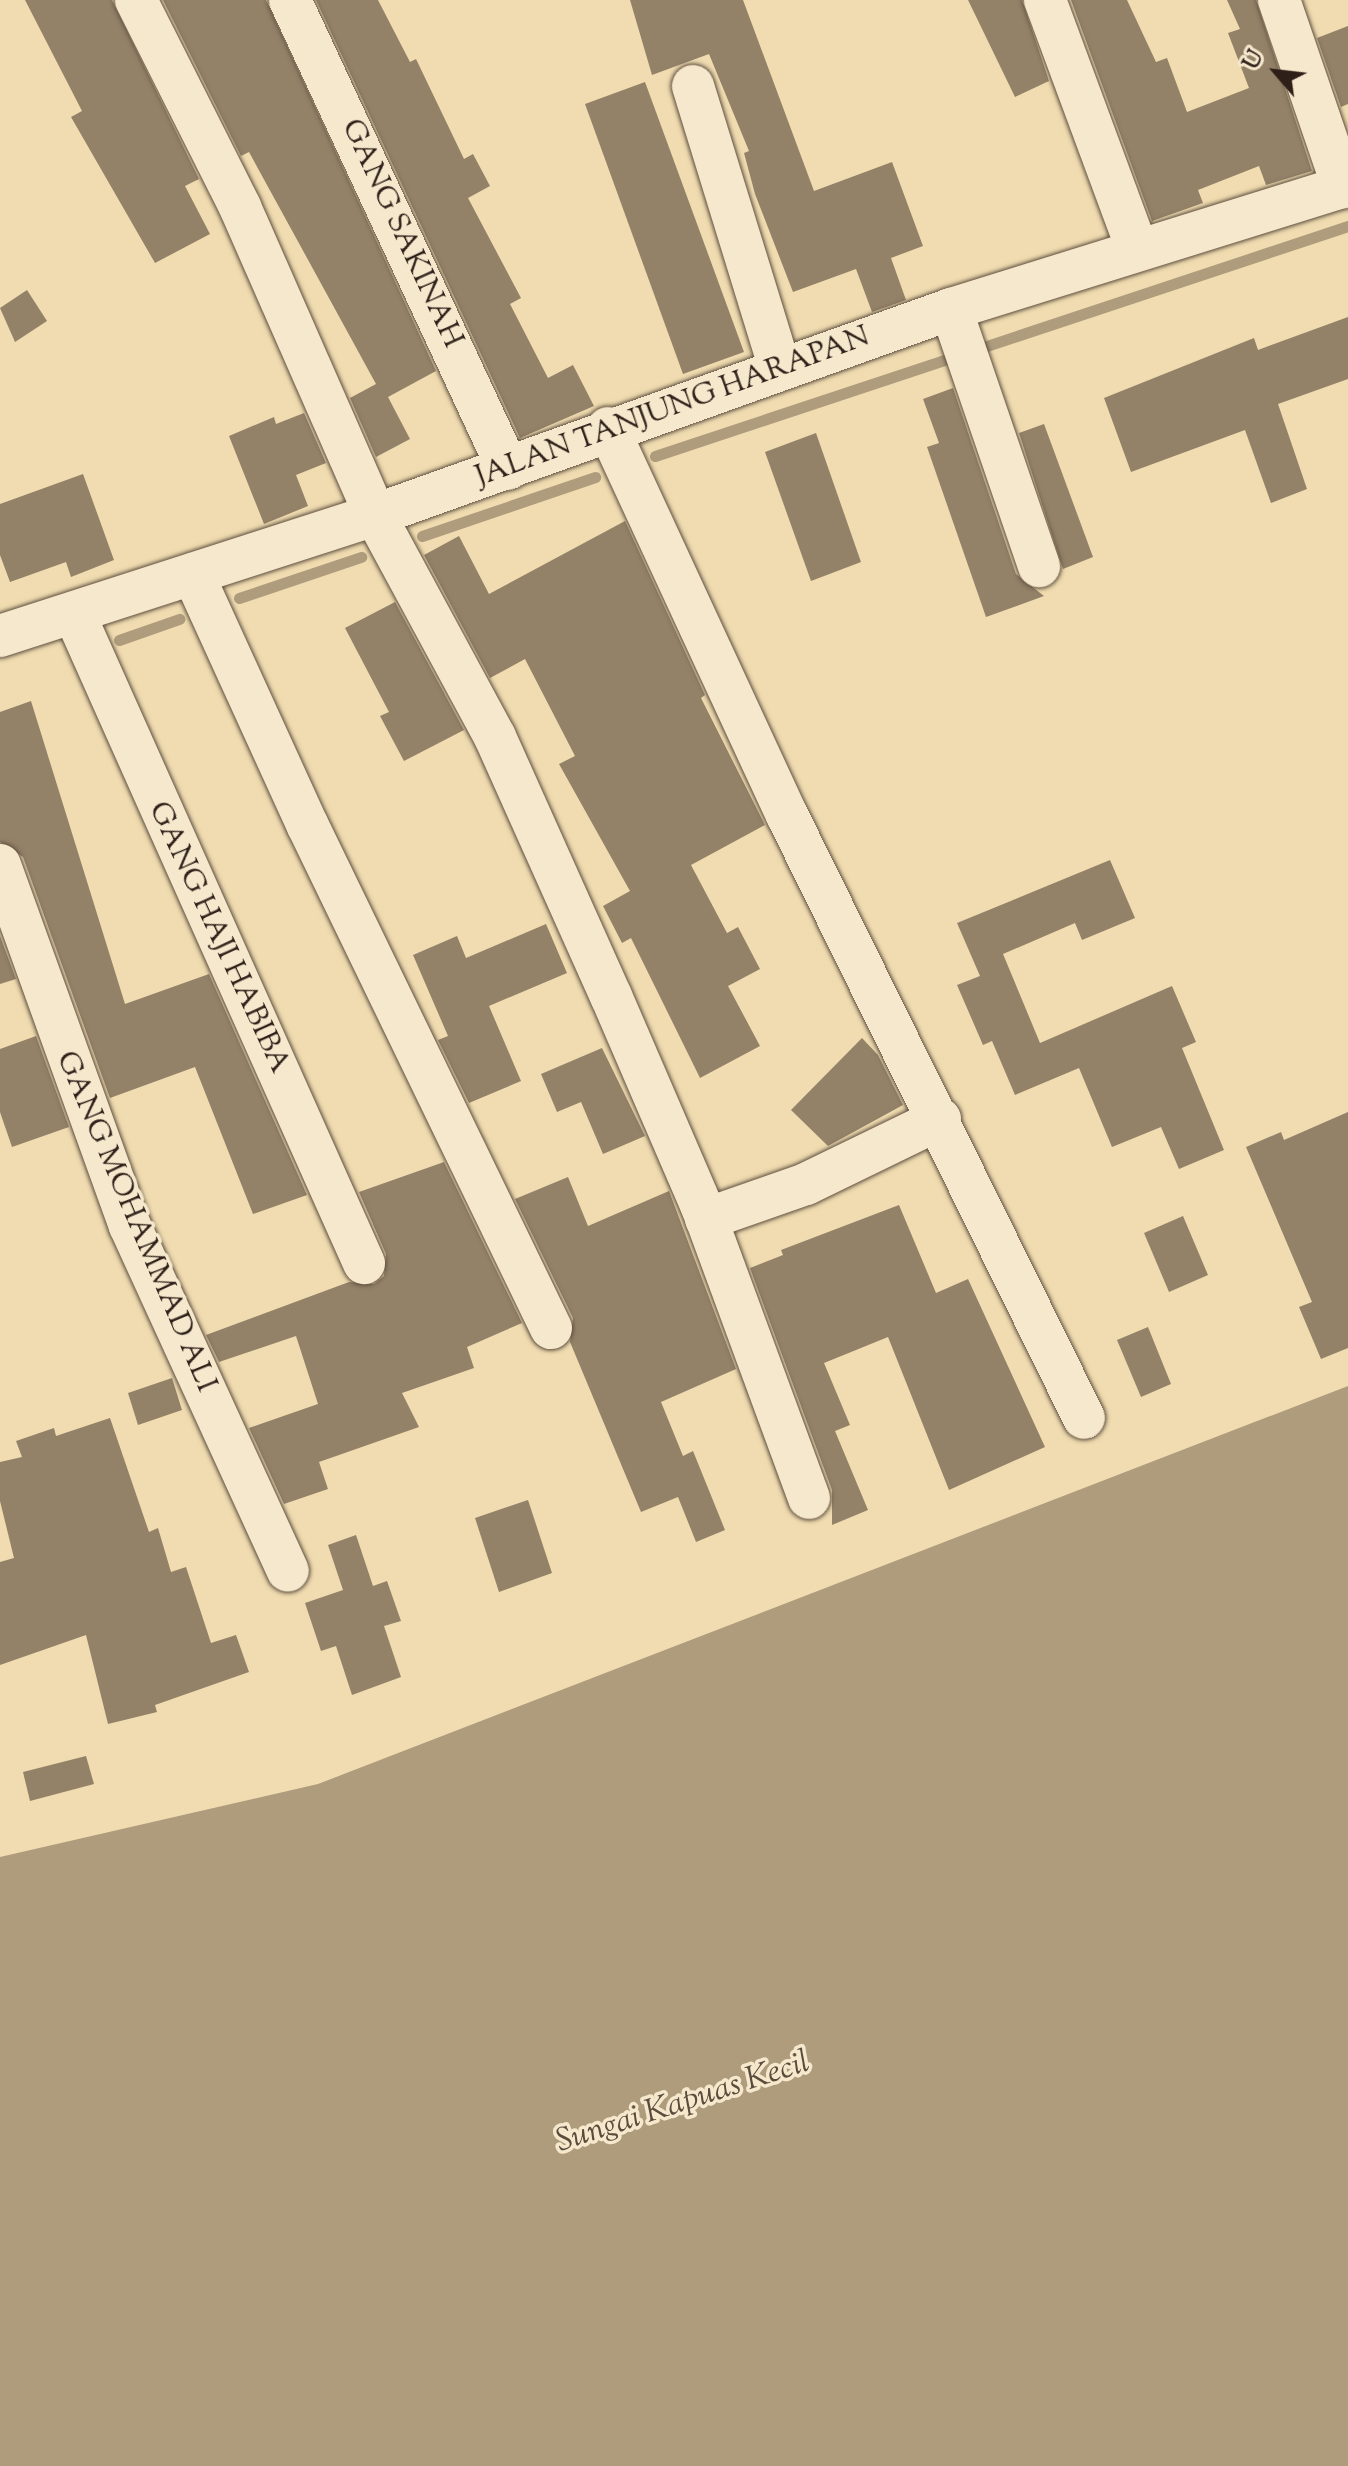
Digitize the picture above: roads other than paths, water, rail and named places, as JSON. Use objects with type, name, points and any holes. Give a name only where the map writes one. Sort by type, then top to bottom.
[{"type":"street","points":[[136,0],[240,207],[375,515],[495,737],[706,1219],[809,1498]]},
{"type":"street","name":"GANG SAKINAH","points":[[290,0],[508,469]]},
{"type":"street","points":[[1045,0],[1137,249]]},
{"type":"street","points":[[1279,0],[1345,186]]},
{"type":"street","points":[[693,86],[780,368]]},
{"type":"street","name":"JALAN TANJUNG HARAPAN","points":[[0,636],[375,515],[508,469],[608,428],[951,309],[1345,186]]},
{"type":"street","points":[[951,309],[1039,566]]},
{"type":"street","points":[[608,428],[787,815],[940,1119],[1084,1418]]},
{"type":"street","points":[[193,574],[551,1328]]},
{"type":"street","name":"GANG HAJI HABIBA","points":[[74,613],[364,1263]]},
{"type":"street","name":"GANG MOHAMMAD ALI","points":[[0,865],[130,1226],[288,1571]]},
{"type":"street","points":[[706,1219],[806,1184],[940,1119]]},
{"type":"water","name":"Sungai Kapuas Kecil","points":[[1348,1386],[1348,2466],[0,2466],[0,1857],[318,1784]]},
{"type":"waterway","points":[[655,456],[1348,226]]},
{"type":"waterway","points":[[422,536],[595,477]]},
{"type":"waterway","points":[[239,598],[361,557]]},
{"type":"waterway","points":[[119,640],[179,619]]}]
